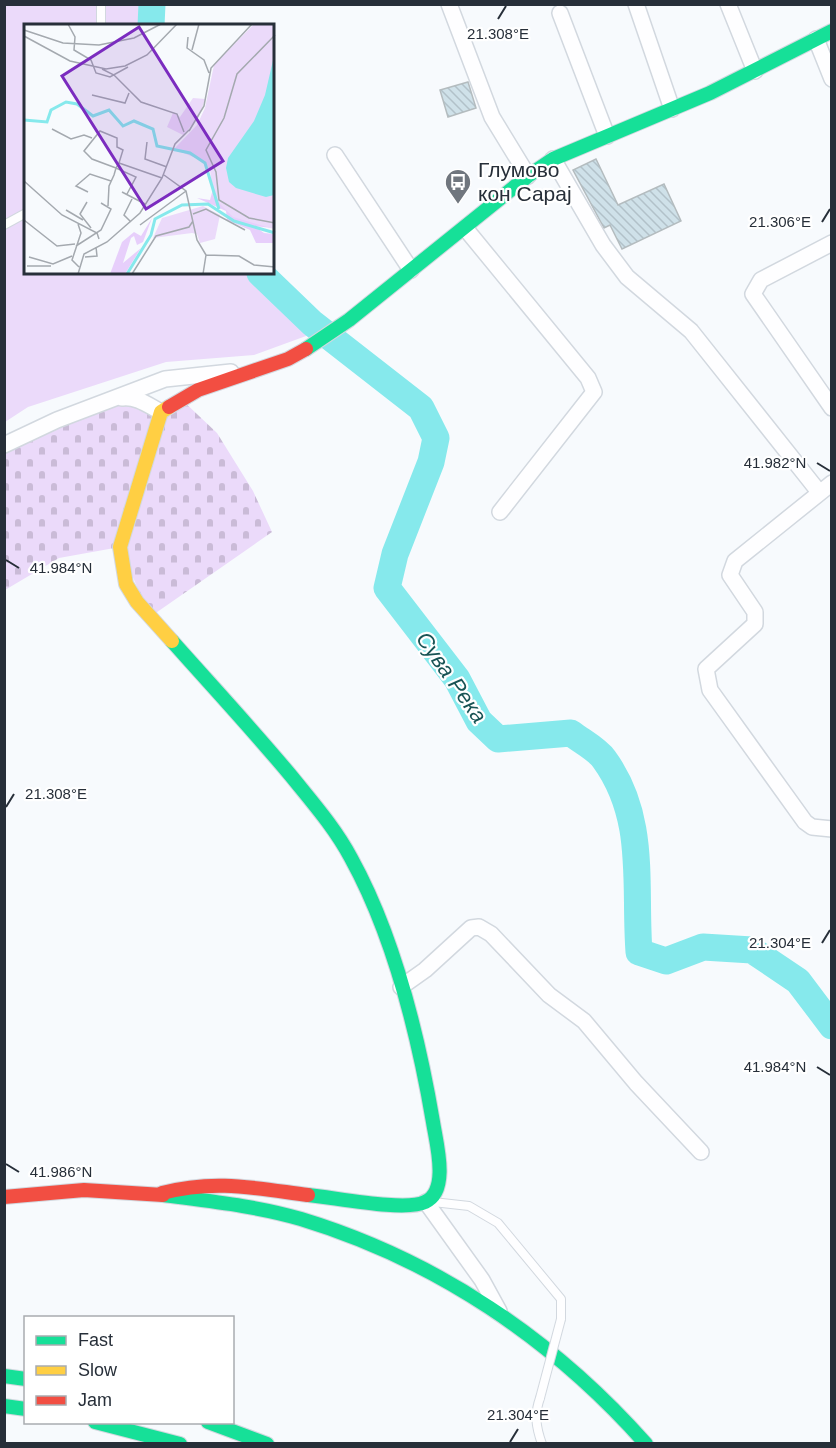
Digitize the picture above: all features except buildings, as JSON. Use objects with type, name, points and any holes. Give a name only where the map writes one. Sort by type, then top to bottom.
[{"type":"main road","points":[[162,1193],[192,1185],[216,1184],[408,1206],[426,1202],[434,1194],[440,1178],[439,1157],[425,1076],[401,987],[377,917],[351,858],[324,816],[137,602],[126,584],[120,547],[160,412],[189,394],[288,359],[309,348],[349,320],[528,176],[553,159],[755,71],[831,31]]},
{"type":"main road","points":[[4,1197],[75,1191],[162,1193],[300,1219],[404,1261],[500,1312],[577,1370],[625,1418],[646,1443]]},
{"type":"main road","points":[[4,1376],[24,1379]]},
{"type":"main road","points":[[4,1406],[24,1409]]},
{"type":"main road","points":[[103,1424],[180,1443]]},
{"type":"main road","points":[[214,1424],[267,1443]]},
{"type":"street","points":[[449,4],[492,117],[528,176]]},
{"type":"street","points":[[636,4],[672,109]]},
{"type":"street","points":[[728,4],[755,71]]},
{"type":"street","points":[[560,13],[607,136]]},
{"type":"street","points":[[816,39],[831,79]]},
{"type":"street","points":[[335,155],[411,270]]},
{"type":"street","points":[[553,159],[603,245],[627,277],[691,331],[825,488],[735,561],[730,576],[755,612],[755,624],[706,669],[710,690],[805,822],[813,827],[831,829]]},
{"type":"street","points":[[465,228],[588,378],[594,392],[500,512]]},
{"type":"street","points":[[831,243],[761,280],[753,294],[831,408]]},
{"type":"street","points":[[4,445],[57,420],[165,379],[254,370]]},
{"type":"street","points":[[113,399],[128,397],[160,412]]},
{"type":"street","points":[[401,987],[425,970],[471,928],[479,927],[491,934],[549,995],[584,1021],[636,1083],[701,1152]]},
{"type":"street","points":[[426,1202],[482,1280],[500,1312]]},
{"type":"lane","points":[[101,4],[101,24]]},
{"type":"lane","points":[[4,225],[24,214]]},
{"type":"lane","points":[[426,1202],[469,1206],[498,1223],[561,1299],[561,1319],[535,1412],[537,1430],[542,1443]]},
{"type":"green space","points":[[5,5],[147,5],[149,24],[24,24],[24,274],[268,274],[317,332],[254,355],[166,362],[28,407],[5,422]]},
{"type":"green space","points":[[180,398],[217,433],[253,491],[272,532],[150,617],[120,547],[59,558],[5,590],[4,445],[113,399],[161,412]]},
{"type":"waterway","name":"Сува Река","points":[[151,24],[152,4]]},
{"type":"waterway","name":"Сува Река","points":[[261,274],[312,323],[421,408],[436,438],[431,462],[395,554],[387,588],[457,679],[479,721],[498,739],[571,733],[593,748],[604,759],[618,781],[633,828],[636,852],[639,952],[666,961],[703,947],[752,950],[798,981],[832,1026]]},
{"type":"traffic: fast","points":[[306,349],[349,320],[528,176],[553,159],[710,93],[832,31]]},
{"type":"traffic: fast","points":[[172,641],[292,777],[345,847],[380,920],[412,1020],[440,1165],[437,1188],[433,1196],[415,1205],[386,1205],[308,1195]]},
{"type":"traffic: fast","points":[[163,1195],[232,1204],[284,1214],[351,1236],[399,1257],[445,1281],[532,1337],[572,1370],[646,1444]]},
{"type":"traffic: fast","points":[[4,1376],[24,1379]]},
{"type":"traffic: fast","points":[[4,1406],[24,1409]]},
{"type":"traffic: fast","points":[[103,1424],[180,1444]]},
{"type":"traffic: fast","points":[[213,1424],[267,1444]]},
{"type":"traffic: slow","points":[[169,407],[161,412],[120,547],[126,584],[137,602],[172,641]]},
{"type":"traffic: jam","points":[[169,407],[198,390],[288,359],[306,349]]},
{"type":"traffic: jam","points":[[162,1193],[200,1186],[235,1186],[308,1195]]},
{"type":"traffic: jam","points":[[4,1197],[84,1190],[163,1195]]},
{"type":"place","name":"Глумово кон Сарај","points":[[458,205]]}]
